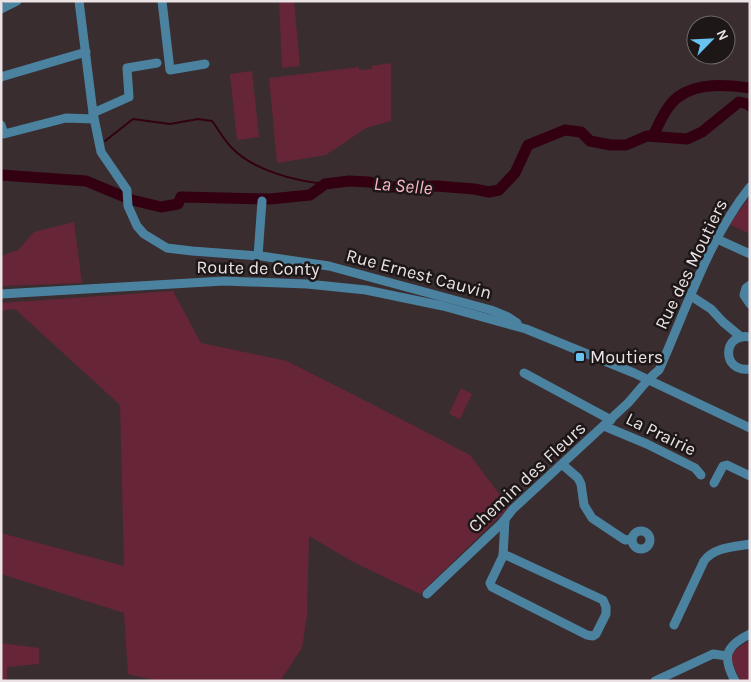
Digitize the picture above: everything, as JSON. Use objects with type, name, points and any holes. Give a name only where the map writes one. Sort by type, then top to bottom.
[{"type":"street","points":[[1,9],[17,1]]},
{"type":"street","name":"Rue Ernest Cauvin","points":[[79,1],[93,116],[101,152],[126,188],[131,215],[144,234],[167,248],[192,252],[258,256],[329,266],[491,310],[510,322]]},
{"type":"street","points":[[162,1],[170,70],[204,64]]},
{"type":"street","points":[[1,77],[86,52]]},
{"type":"street","points":[[1,125],[4,134],[66,118],[93,116],[129,97],[127,68],[157,63]]},
{"type":"street","name":"Rue des Moutiers","points":[[646,380],[659,370],[717,239],[730,214],[750,187]]},
{"type":"street","points":[[258,256],[262,201]]},
{"type":"street","points":[[717,239],[750,254]]},
{"type":"street","name":"Route de Conty","points":[[1,294],[224,281],[299,283],[375,292],[510,322]]},
{"type":"street","points":[[750,285],[746,288],[744,295],[750,304]]},
{"type":"street","points":[[691,296],[711,309],[723,322],[745,337]]},
{"type":"street","points":[[510,322],[634,373],[750,428]]},
{"type":"street","points":[[745,337],[732,343],[729,348],[729,359],[737,368],[749,371]]},
{"type":"street","name":"La Prairie","points":[[524,372],[608,423],[695,468],[701,475]]},
{"type":"street","name":"Chemin des Fleurs","points":[[427,594],[501,524],[506,517],[608,423],[639,392],[646,380]]},
{"type":"street","points":[[714,483],[722,466],[727,464],[750,476]]},
{"type":"street","points":[[563,465],[578,478],[581,484],[584,506],[592,518],[625,540],[632,539]]},
{"type":"street","points":[[503,556],[508,556],[603,600],[606,614],[596,634],[592,636],[587,635],[492,587],[490,583],[503,556],[506,517]]},
{"type":"street","points":[[674,625],[708,554],[750,544]]},
{"type":"street","points":[[735,681],[727,665],[727,656],[732,644],[750,634]]},
{"type":"street","points":[[655,681],[670,678],[712,654],[727,656]]},
{"type":"shaded area","points":[[279,1],[294,1],[300,66],[282,68]]},
{"type":"shaded area","points":[[391,63],[391,121],[366,128],[326,155],[277,163],[269,78],[359,67],[359,70],[372,69],[372,66]]},
{"type":"shaded area","points":[[252,71],[259,137],[237,140],[230,74]]},
{"type":"shaded area","points":[[750,197],[750,234],[729,224]]},
{"type":"shaded area","points":[[74,222],[82,283],[1,286],[1,256],[18,250],[34,232]]},
{"type":"shaded area","points":[[173,291],[201,343],[287,361],[470,455],[509,507],[420,594],[353,562],[309,536],[307,616],[302,648],[280,681],[158,681],[128,674],[124,613],[1,574],[1,533],[124,566],[120,405],[15,309],[1,311],[1,303]]},
{"type":"shaded area","points":[[461,388],[472,394],[460,419],[449,414]]},
{"type":"shaded area","points":[[750,641],[750,681],[741,681],[732,662],[732,657],[736,649]]},
{"type":"shaded area","points":[[1,643],[39,648],[39,664],[7,667],[7,681],[1,681]]},
{"type":"waterway","name":"La Selle","points":[[653,136],[670,105],[686,92],[712,86],[750,88]]},
{"type":"waterway","name":"La Selle","points":[[1,175],[86,181],[132,200],[161,207],[178,204],[181,197],[270,199],[310,195],[325,184],[349,181],[369,182],[392,187],[437,186],[489,192],[499,190],[515,173],[528,145],[565,130],[581,132],[590,141],[611,145],[626,145],[647,136],[687,139],[702,132],[739,102],[750,106]]},
{"type":"waterway","points":[[105,141],[133,119],[170,124],[198,119],[212,121],[230,146],[242,157],[276,174],[325,184]]},
{"type":"place","name":"Moutiers","points":[[580,357]]}]
